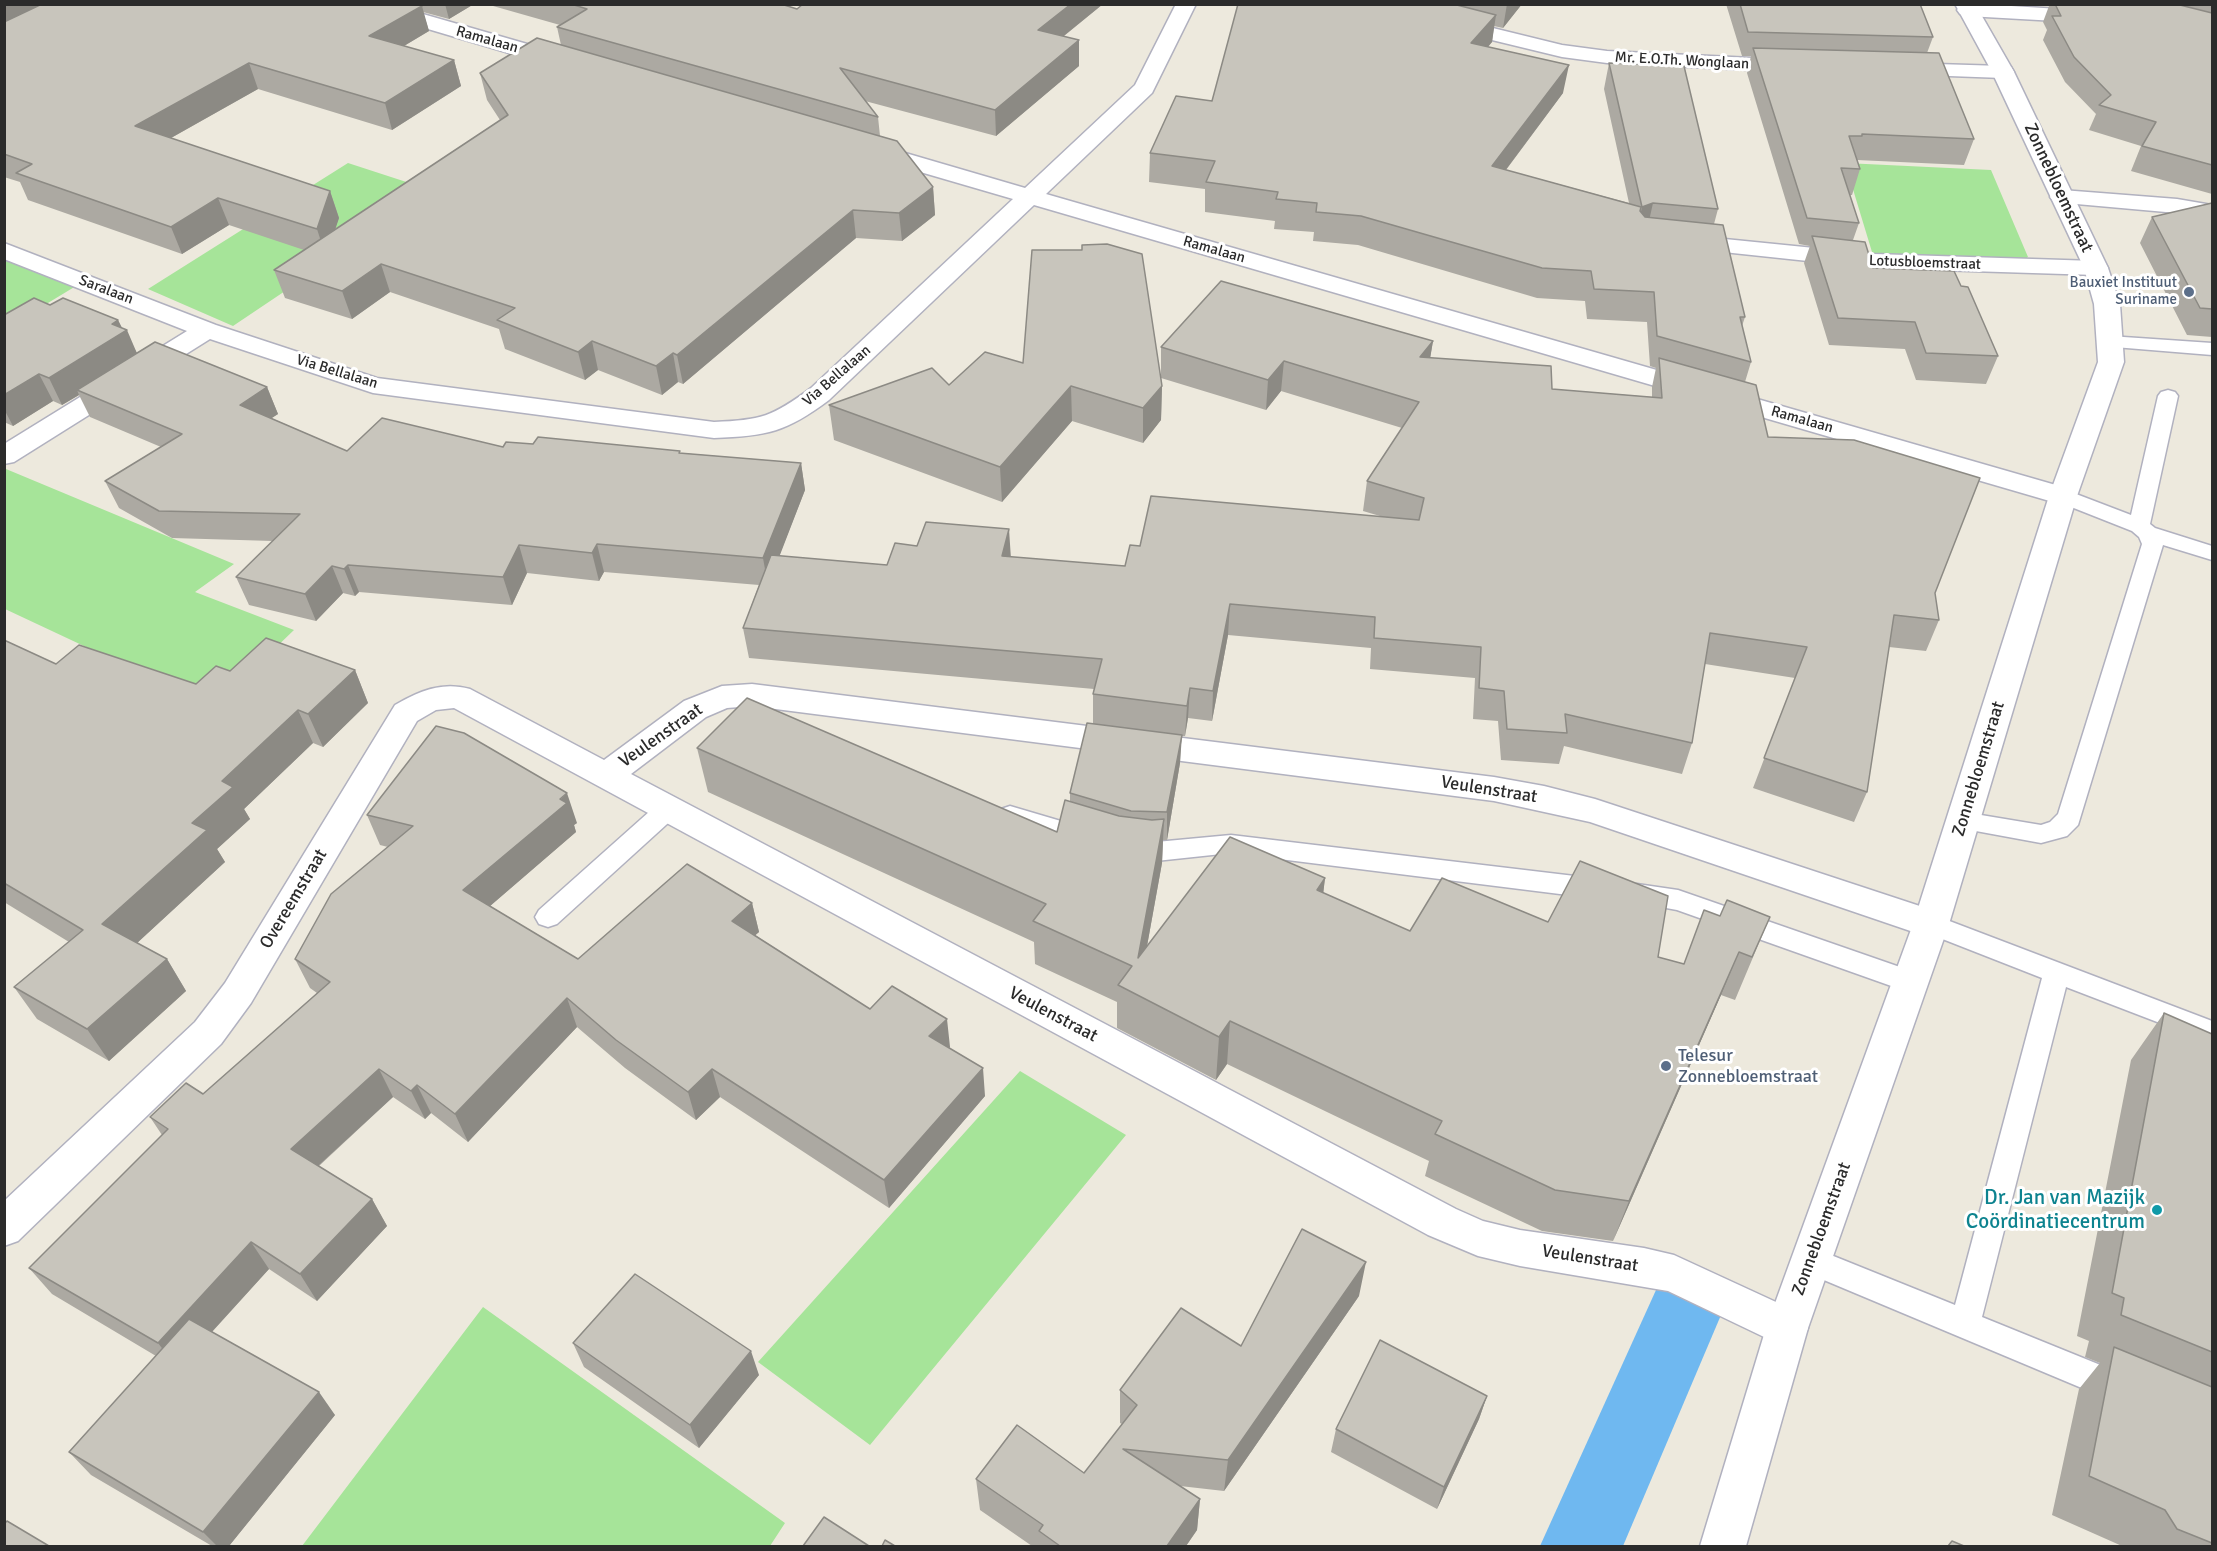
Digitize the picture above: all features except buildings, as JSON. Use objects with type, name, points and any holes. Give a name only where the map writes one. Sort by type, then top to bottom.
[{"type":"street","name":"Ramalaan","points":[[364,4],[582,67]]},
{"type":"street","name":"Via Bellalaan","points":[[207,330],[373,385],[714,430],[758,428],[793,414],[820,394],[1144,88],[1186,4]]},
{"type":"street","name":"Mr. E.O.Th. Wonglaan","points":[[1367,4],[1562,51],[1662,62],[1815,66]]},
{"type":"street","points":[[1966,7],[2111,18]]},
{"type":"street","name":"Zonnebloemstraat","points":[[1723,1546],[1787,1328],[1931,924],[2063,496],[2111,362],[2107,304],[2096,268],[2003,72],[1966,7]]},
{"type":"street","points":[[1885,69],[2003,72]]},
{"type":"street","name":"Ramalaan","points":[[846,144],[2063,496]]},
{"type":"street","points":[[2062,197],[2177,206],[2212,212]]},
{"type":"street","name":"Lotusbloemstraat","points":[[1659,240],[1874,261],[2096,268]]},
{"type":"street","name":"Saralaan","points":[[4,250],[207,330]]},
{"type":"street","points":[[4,456],[207,330]]},
{"type":"street","name":"Veulenstraat","points":[[1787,1328],[1674,1274],[1509,1245],[1478,1238],[1442,1222],[606,776],[695,709],[722,697],[752,695],[1494,789],[1544,798],[1595,811],[1931,924]]},
{"type":"street","name":"Overeemstraat","points":[[4,1228],[208,1033],[238,993],[406,713],[429,699],[459,697],[606,776]]},
{"type":"lane","points":[[2109,342],[2212,349]]},
{"type":"lane","points":[[1963,821],[2041,834],[2058,829],[2069,819],[2153,544],[2144,529],[2168,396]]},
{"type":"lane","points":[[2063,496],[2144,529],[2212,553]]},
{"type":"lane","points":[[548,917],[668,809]]},
{"type":"lane","points":[[988,809],[1134,851],[1154,852],[1192,846],[1231,844],[1678,900],[1911,982]]},
{"type":"lane","points":[[1931,924],[2212,1032]]},
{"type":"lane","points":[[1965,1324],[2057,972]]},
{"type":"lane","points":[[1811,1260],[2147,1400]]},
{"type":"green space","points":[[348,163],[434,191],[233,326],[148,289]]},
{"type":"green space","points":[[1845,163],[1991,170],[2028,257],[2021,262],[1879,256],[1872,252]]},
{"type":"green space","points":[[5,260],[76,286],[5,329]]},
{"type":"green space","points":[[4,470],[234,564],[195,592],[294,630],[214,707],[5,609]]},
{"type":"green space","points":[[1020,1071],[1126,1135],[870,1445],[758,1362]]},
{"type":"green space","points":[[483,1307],[785,1523],[770,1546],[302,1546]]},
{"type":"waterway","points":[[1581,1546],[1683,1315]]},
{"type":"place","name":"Bauxiet Instituut Suriname","points":[[2189,292]]},
{"type":"place","name":"Telesur Zonnebloemstraat","points":[[1666,1066]]},
{"type":"place","name":"Dr. Jan van Mazijk Coördinatiecentrum","points":[[2157,1210]]}]
